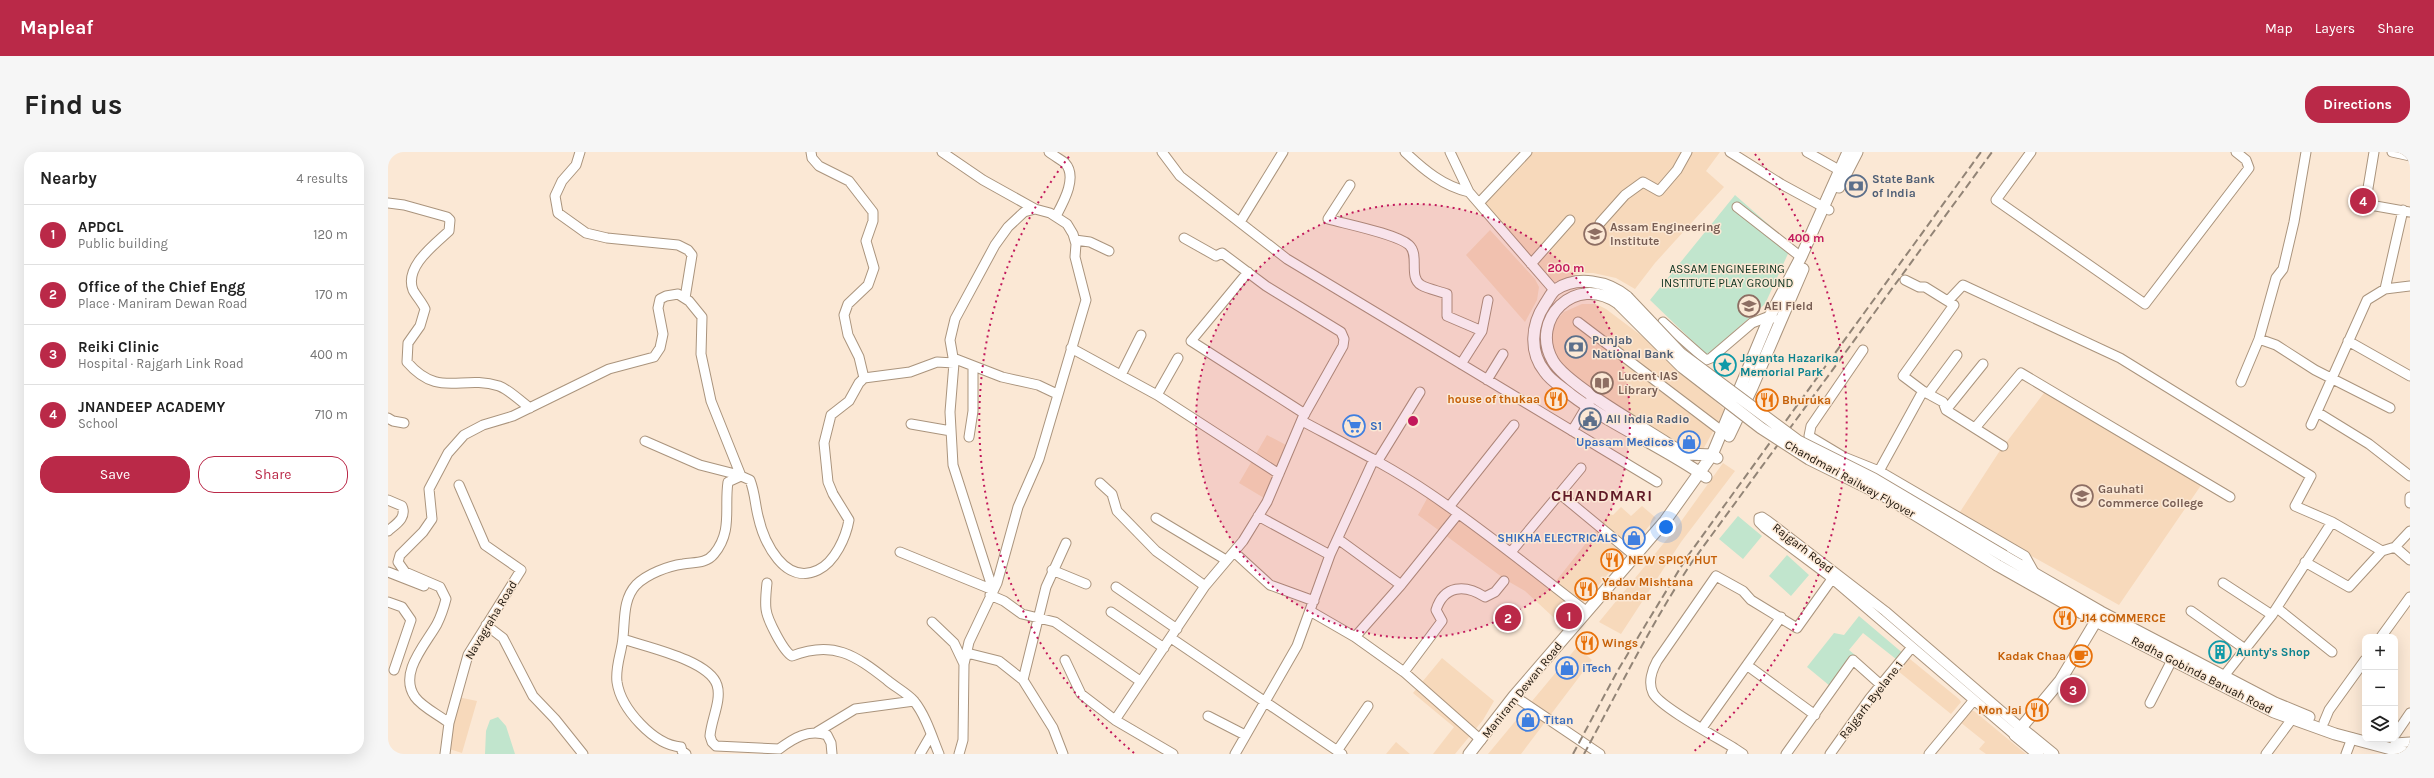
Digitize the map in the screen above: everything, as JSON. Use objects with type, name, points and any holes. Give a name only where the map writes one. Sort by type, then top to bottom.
[{"type":"main road","name":"Maniram Dewan Road","points":[[1715,458],[1723,432],[1826,208],[1839,170],[1848,152]]},
{"type":"main road","name":"Maniram Dewan Road","points":[[1469,754],[1671,525],[1715,458],[1751,390],[1775,319],[1801,257],[1857,152]]},
{"type":"main road","name":"Chandmari Railway Flyover","points":[[1554,290],[1565,285],[1588,281],[1618,290],[1622,300],[1681,354],[1798,441],[1874,479],[2033,580]]},
{"type":"main road","points":[[1554,290],[1536,321],[1533,333],[1537,358],[1545,373],[1586,406],[1703,475]]},
{"type":"main road","name":"Chandmari Railway Flyover","points":[[1595,396],[1564,374],[1553,361],[1547,342],[1550,323],[1560,305],[1573,296],[1598,293],[1622,300]]},
{"type":"main road","points":[[1595,396],[1673,447],[1687,454],[1715,458]]},
{"type":"main road","name":"Maniram Dewan Road","points":[[1479,754],[1517,698],[1587,612],[1703,475]]},
{"type":"main road","name":"Radha Gobinda Baruah Road","points":[[2033,580],[2172,660],[2324,722],[2362,733]]},
{"type":"main road","points":[[2018,732],[2060,681],[2099,617]]},
{"type":"main road","name":"Radha Gobinda Baruah Road","points":[[2099,617],[2292,719],[2352,738],[2362,739]]},
{"type":"main road","name":"Rajgarh Road","points":[[2018,732],[2038,754]]},
{"type":"main road","name":"Rajgarh Road","points":[[2018,732],[2053,754]]},
{"type":"main road","points":[[2391,742],[2410,747]]},
{"type":"main road","points":[[2391,742],[2410,754]]},
{"type":"street","points":[[580,152],[576,165],[562,181],[555,196],[558,213],[586,233],[607,238],[678,245],[688,250],[692,255],[685,298]]},
{"type":"street","points":[[811,152],[812,158],[819,166],[849,181],[873,212],[866,241],[874,268],[868,285],[848,304],[844,315],[848,335],[859,357],[864,378]]},
{"type":"street","points":[[942,152],[982,180],[1035,209],[1056,216],[1066,224],[1075,240],[1075,257],[1086,300],[1039,459],[1018,508],[1011,536],[992,593],[969,642],[964,664],[963,740],[960,754]]},
{"type":"street","points":[[1049,152],[1066,164],[1070,177],[1066,197],[1056,216]]},
{"type":"street","points":[[1162,152],[1180,176],[1287,259],[1657,482]]},
{"type":"street","points":[[1240,222],[1283,152]]},
{"type":"street","points":[[1405,152],[1430,174],[1453,188],[1469,192]]},
{"type":"street","points":[[1450,152],[1469,192],[1554,290]]},
{"type":"street","points":[[1478,203],[1527,152]]},
{"type":"street","points":[[1600,223],[1625,194],[1643,182],[1659,191],[1677,170],[1687,152]]},
{"type":"street","points":[[1730,152],[1781,184],[1826,208]]},
{"type":"street","points":[[1807,152],[1839,170]]},
{"type":"street","points":[[2031,152],[1996,200],[2145,304],[2249,168],[2246,160],[2236,152]]},
{"type":"street","points":[[2240,382],[2259,339],[2276,278],[2283,269],[2294,222],[2306,152]]},
{"type":"street","points":[[2374,152],[2366,200],[2370,204],[2407,211],[2385,289]]},
{"type":"street","points":[[2392,152],[2410,156]]},
{"type":"street","points":[[1350,185],[1328,219],[1397,238],[1410,246],[1414,254],[1415,276],[1420,285],[1447,294],[1447,316],[1482,331]]},
{"type":"street","points":[[388,204],[404,205],[447,216],[450,220],[449,231],[424,254],[413,272],[412,280],[414,292],[420,298],[425,309],[420,326],[408,343],[407,362],[419,375],[440,384],[470,382],[500,386],[530,408]]},
{"type":"street","points":[[1737,207],[1801,257]]},
{"type":"street","points":[[992,593],[953,465],[951,431],[953,360],[950,340],[952,328],[982,269],[1008,227],[1024,212],[1035,209]]},
{"type":"street","points":[[1531,264],[1570,220]]},
{"type":"street","points":[[1115,720],[1205,586],[1243,541],[1267,502],[1304,417],[1343,346],[1344,339],[1341,332],[1266,286],[1229,257],[1222,253],[1216,256],[1184,238]]},
{"type":"street","points":[[1075,240],[1090,242],[1110,251]]},
{"type":"street","points":[[1248,272],[1191,341],[1304,417],[1449,507],[1511,552],[1587,612]]},
{"type":"street","points":[[1905,280],[1919,287],[1926,287],[1954,306],[1903,376],[1925,392],[1943,402],[1946,410],[2003,446]]},
{"type":"street","points":[[1948,301],[1963,286],[2120,358],[2311,476],[2295,506],[2332,522],[2382,552]]},
{"type":"street","points":[[2311,425],[2368,300],[2385,289],[2410,286]]},
{"type":"street","points":[[449,722],[416,698],[411,690],[411,675],[414,661],[437,624],[446,598],[440,587],[432,585],[405,572],[398,562],[400,555],[423,532],[432,519],[429,489],[437,471],[448,453],[464,435],[483,425],[530,408],[609,369],[654,357],[660,348],[663,334],[658,308],[660,300],[666,296],[678,294],[685,298],[702,317],[701,354],[711,401],[740,476]]},
{"type":"street","points":[[1461,364],[1482,331],[1488,300]]},
{"type":"street","points":[[1663,322],[1706,360],[1711,358],[1752,323],[1775,319]]},
{"type":"street","points":[[1578,322],[1723,432]]},
{"type":"street","points":[[1121,375],[1141,335]]},
{"type":"street","points":[[2259,339],[2276,345],[2333,378],[2390,408]]},
{"type":"street","points":[[2348,341],[2410,376]]},
{"type":"street","points":[[1071,348],[1157,395],[1279,474]]},
{"type":"street","points":[[1863,350],[1819,413],[1811,426],[1809,436],[1844,456],[1879,471],[2025,556],[2033,580]]},
{"type":"street","points":[[1487,380],[1503,354]]},
{"type":"street","points":[[1879,471],[1925,392],[1957,355]]},
{"type":"street","points":[[1157,395],[1178,358]]},
{"type":"street","points":[[645,441],[700,465],[750,480],[764,532],[782,565],[790,572],[800,575],[810,574],[821,569],[829,562],[847,532],[849,520],[833,494],[828,482],[824,442],[825,432],[831,416],[837,409],[849,400],[859,383],[864,378],[910,372],[937,362],[953,360],[1002,377],[1038,384],[1057,394]]},
{"type":"street","points":[[1946,410],[1983,364]]},
{"type":"street","points":[[969,437],[973,411],[973,366]]},
{"type":"street","points":[[1974,428],[2021,373],[2230,497]]},
{"type":"street","points":[[1235,754],[1263,702],[1297,646],[1330,555],[1375,461],[1420,392]]},
{"type":"street","points":[[1572,431],[1586,406],[1595,396]]},
{"type":"street","points":[[2317,412],[2369,444],[2410,476]]},
{"type":"street","points":[[388,418],[404,424]]},
{"type":"street","points":[[910,424],[951,431]]},
{"type":"street","points":[[1449,507],[1514,425]]},
{"type":"street","points":[[1511,552],[1581,468]]},
{"type":"street","points":[[686,754],[682,751],[681,747],[670,746],[660,741],[638,720],[623,700],[618,690],[617,671],[623,639],[626,603],[636,585],[661,571],[682,564],[704,562],[714,554],[725,534],[728,524],[728,482],[740,476]]},
{"type":"street","points":[[1100,484],[1112,494],[1117,511],[1156,551],[1205,586]]},
{"type":"street","name":"Navagraha Road","points":[[445,754],[449,722],[464,666],[486,625],[521,570],[485,545],[459,485]]},
{"type":"street","points":[[1560,494],[1635,556]]},
{"type":"street","points":[[2410,497],[2410,502]]},
{"type":"street","points":[[388,500],[402,506],[404,512],[403,517],[388,531]]},
{"type":"street","points":[[1356,637],[1401,585],[1458,514]]},
{"type":"street","points":[[1258,516],[1330,555]]},
{"type":"street","name":"Rajgarh Road","points":[[1762,517],[1768,521],[1885,611],[2018,732],[1974,700],[1832,579],[1765,528],[1759,522],[1759,518],[1762,517]]},
{"type":"street","points":[[1156,518],[1226,560]]},
{"type":"street","points":[[2220,680],[2274,612],[2332,522]]},
{"type":"street","points":[[2305,562],[2349,587],[2382,552],[2395,547],[2410,531]]},
{"type":"street","points":[[1338,539],[1401,585]]},
{"type":"street","points":[[1024,680],[1046,587],[1052,570],[1066,543]]},
{"type":"street","points":[[2395,547],[2410,560]]},
{"type":"street","points":[[900,552],[992,593],[1022,614],[1055,622],[1140,681]]},
{"type":"street","points":[[1234,552],[1270,584],[1314,601]]},
{"type":"street","points":[[1052,570],[1086,584]]},
{"type":"street","points":[[388,572],[421,586],[432,585]]},
{"type":"street","points":[[1744,754],[1733,751],[1702,728],[1656,699],[1650,685],[1653,670],[1657,661],[1716,576],[1732,584],[1751,600],[1797,628],[1832,579]]},
{"type":"street","points":[[1404,672],[1442,621],[1436,610],[1439,600],[1450,591],[1463,587],[1475,591],[1485,597],[1495,592],[1504,581]]},
{"type":"street","points":[[766,583],[766,610],[772,626],[787,653],[792,656],[806,651],[824,648],[858,658],[914,701],[939,754]]},
{"type":"street","points":[[2223,583],[2274,612],[2332,652]]},
{"type":"street","points":[[1116,587],[1177,629]]},
{"type":"street","points":[[2384,634],[2410,597]]},
{"type":"street","points":[[388,602],[402,607],[412,620],[394,670]]},
{"type":"street","points":[[1310,611],[1356,637],[1404,672],[1481,740]]},
{"type":"street","points":[[2191,611],[2245,649]]},
{"type":"street","points":[[1111,612],[1164,648]]},
{"type":"street","points":[[1702,728],[1748,666],[1781,617]]},
{"type":"street","points":[[932,622],[954,643],[964,664]]},
{"type":"street","points":[[486,625],[503,638],[533,696],[555,718],[583,754]]},
{"type":"street","points":[[1171,638],[1263,702],[1340,752],[1368,706]]},
{"type":"street","points":[[623,639],[691,662],[712,675],[717,685],[718,695],[710,736],[712,742],[716,746],[779,749],[796,737],[817,732],[855,710],[914,701]]},
{"type":"street","name":"Rajgarh Byelane 1","points":[[1830,754],[1880,685],[1912,647]]},
{"type":"street","points":[[967,652],[999,662],[1024,680],[1053,728],[1063,754]]},
{"type":"street","points":[[1065,660],[1081,694],[1115,720],[1163,751],[1173,754]]},
{"type":"street","points":[[1786,754],[1854,660],[1880,685]]},
{"type":"street","points":[[2150,704],[2172,660]]},
{"type":"street","points":[[2324,722],[2329,710],[2362,664]]},
{"type":"street","points":[[1748,666],[1814,715]]},
{"type":"street","points":[[1517,698],[1589,744],[1600,754]]},
{"type":"street","points":[[1929,754],[1974,700]]},
{"type":"street","points":[[2398,731],[2410,713]]},
{"type":"street","points":[[1208,716],[1245,735]]},
{"type":"street","points":[[2266,754],[2282,735],[2292,719]]},
{"type":"street","points":[[817,732],[827,735],[831,743],[832,754]]},
{"type":"street","points":[[920,754],[931,735]]},
{"type":"street","points":[[2346,754],[2352,738]]},
{"type":"street","points":[[2398,742],[2410,742]]},
{"type":"shaded area","name":"Assam Engineering Institute","points":[[1527,152],[1720,152],[1706,171],[1724,187],[1655,263],[1635,289],[1616,278],[1593,273],[1580,273],[1555,282],[1551,281],[1483,204]]},
{"type":"shaded area","points":[[1490,230],[1535,279],[1539,287],[1537,300],[1525,322],[1466,255]]},
{"type":"shaded area","points":[[1582,304],[1596,304],[1606,309],[1655,346],[1725,410],[1701,453],[1689,452],[1564,370],[1551,350],[1552,332],[1556,320],[1564,312]]},
{"type":"shaded area","name":"Gauhati Commerce College","points":[[2047,389],[2206,478],[2119,605],[1958,515],[1999,452]]},
{"type":"shaded area","points":[[1267,435],[1286,445],[1264,498],[1239,483]]},
{"type":"shaded area","points":[[1723,463],[1735,471],[1681,542],[1621,634],[1599,622],[1677,527]]},
{"type":"shaded area","points":[[1429,495],[1579,608],[1564,627],[1525,591],[1506,580],[1418,515]]},
{"type":"shaded area","points":[[1642,506],[1656,518],[1584,602],[1581,602],[1556,581],[1609,514],[1613,515],[1621,507],[1631,516]]},
{"type":"shaded area","points":[[1577,647],[1592,660],[1521,754],[1488,754]]},
{"type":"shaded area","points":[[1905,655],[1959,699],[1961,702],[1951,714],[1898,671],[1896,667]]},
{"type":"shaded area","points":[[1442,658],[1494,701],[1483,720],[1455,754],[1433,754],[1454,727],[1413,693]]},
{"type":"shaded area","points":[[453,696],[477,701],[462,753],[443,747]]},
{"type":"shaded area","points":[[1971,711],[1974,711],[2026,754],[1986,754],[1979,749],[1985,742],[1960,722]]},
{"type":"shaded area","points":[[1396,742],[1410,754],[1386,754]]},
{"type":"green space","name":"ASSAM ENGINEERING INSTITUTE PLAY GROUND","points":[[1735,195],[1792,245],[1765,304],[1707,355],[1650,300]]},
{"type":"green space","points":[[1738,516],[1762,536],[1743,559],[1719,539]]},
{"type":"green space","points":[[1787,555],[1809,575],[1791,596],[1769,576]]},
{"type":"green space","points":[[1859,616],[1905,655],[1901,663],[1863,633],[1849,650],[1855,655],[1830,686],[1807,667],[1834,633],[1844,635]]},
{"type":"green space","points":[[498,717],[506,726],[515,754],[485,754],[486,731],[490,720]]},
{"type":"railway","points":[[1573,754],[1618,670],[1687,557],[1981,152]]},
{"type":"railway","points":[[1584,754],[1649,633],[1692,562],[1992,152]]},
{"type":"place","name":"State Bank of India","points":[[1856,186]]},
{"type":"place","name":"JNANDEEP ACADEMY","points":[[2363,201]]},
{"type":"place","name":"Assam Engineering Institute","points":[[1595,234]]},
{"type":"place","name":"AEI Field","points":[[1749,306]]},
{"type":"place","name":"Punjab National Bank","points":[[1576,347]]},
{"type":"place","name":"Jayanta Hazarika Memorial Park","points":[[1725,365]]},
{"type":"place","name":"Lucent IAS Library","points":[[1602,383]]},
{"type":"place","name":"house of thukaa","points":[[1556,399]]},
{"type":"place","name":"Bhuruka","points":[[1767,400]]},
{"type":"place","name":"All India Radio","points":[[1590,419]]},
{"type":"place","name":"S1","points":[[1354,426]]},
{"type":"place","name":"Upasam Medicos","points":[[1689,442]]},
{"type":"place","name":"Gauhati Commerce College","points":[[2082,496]]},
{"type":"place","name":"SHIKHA ELECTRICALS","points":[[1634,538]]},
{"type":"place","name":"NEW SPICY HUT","points":[[1612,560]]},
{"type":"place","name":"Yadav Mishtana Bhandar","points":[[1586,589]]},
{"type":"place","name":"APDCL","points":[[1569,616]]},
{"type":"place","name":"Office of the Chief Engg","points":[[1508,618]]},
{"type":"place","name":"J14 COMMERCE","points":[[2065,618]]},
{"type":"place","name":"Wings","points":[[1587,643]]},
{"type":"place","name":"Aunty's Shop","points":[[2220,652]]},
{"type":"place","name":"Kadak Chaa","points":[[2081,656]]},
{"type":"place","name":"iTech","points":[[1567,668]]},
{"type":"place","name":"Reiki Clinic","points":[[2073,690]]},
{"type":"place","name":"Mon Jai","points":[[2037,710]]},
{"type":"place","name":"Titan","points":[[1528,720]]},
{"type":"district","name":"CHANDMARI","points":[[1602,495]]}]
